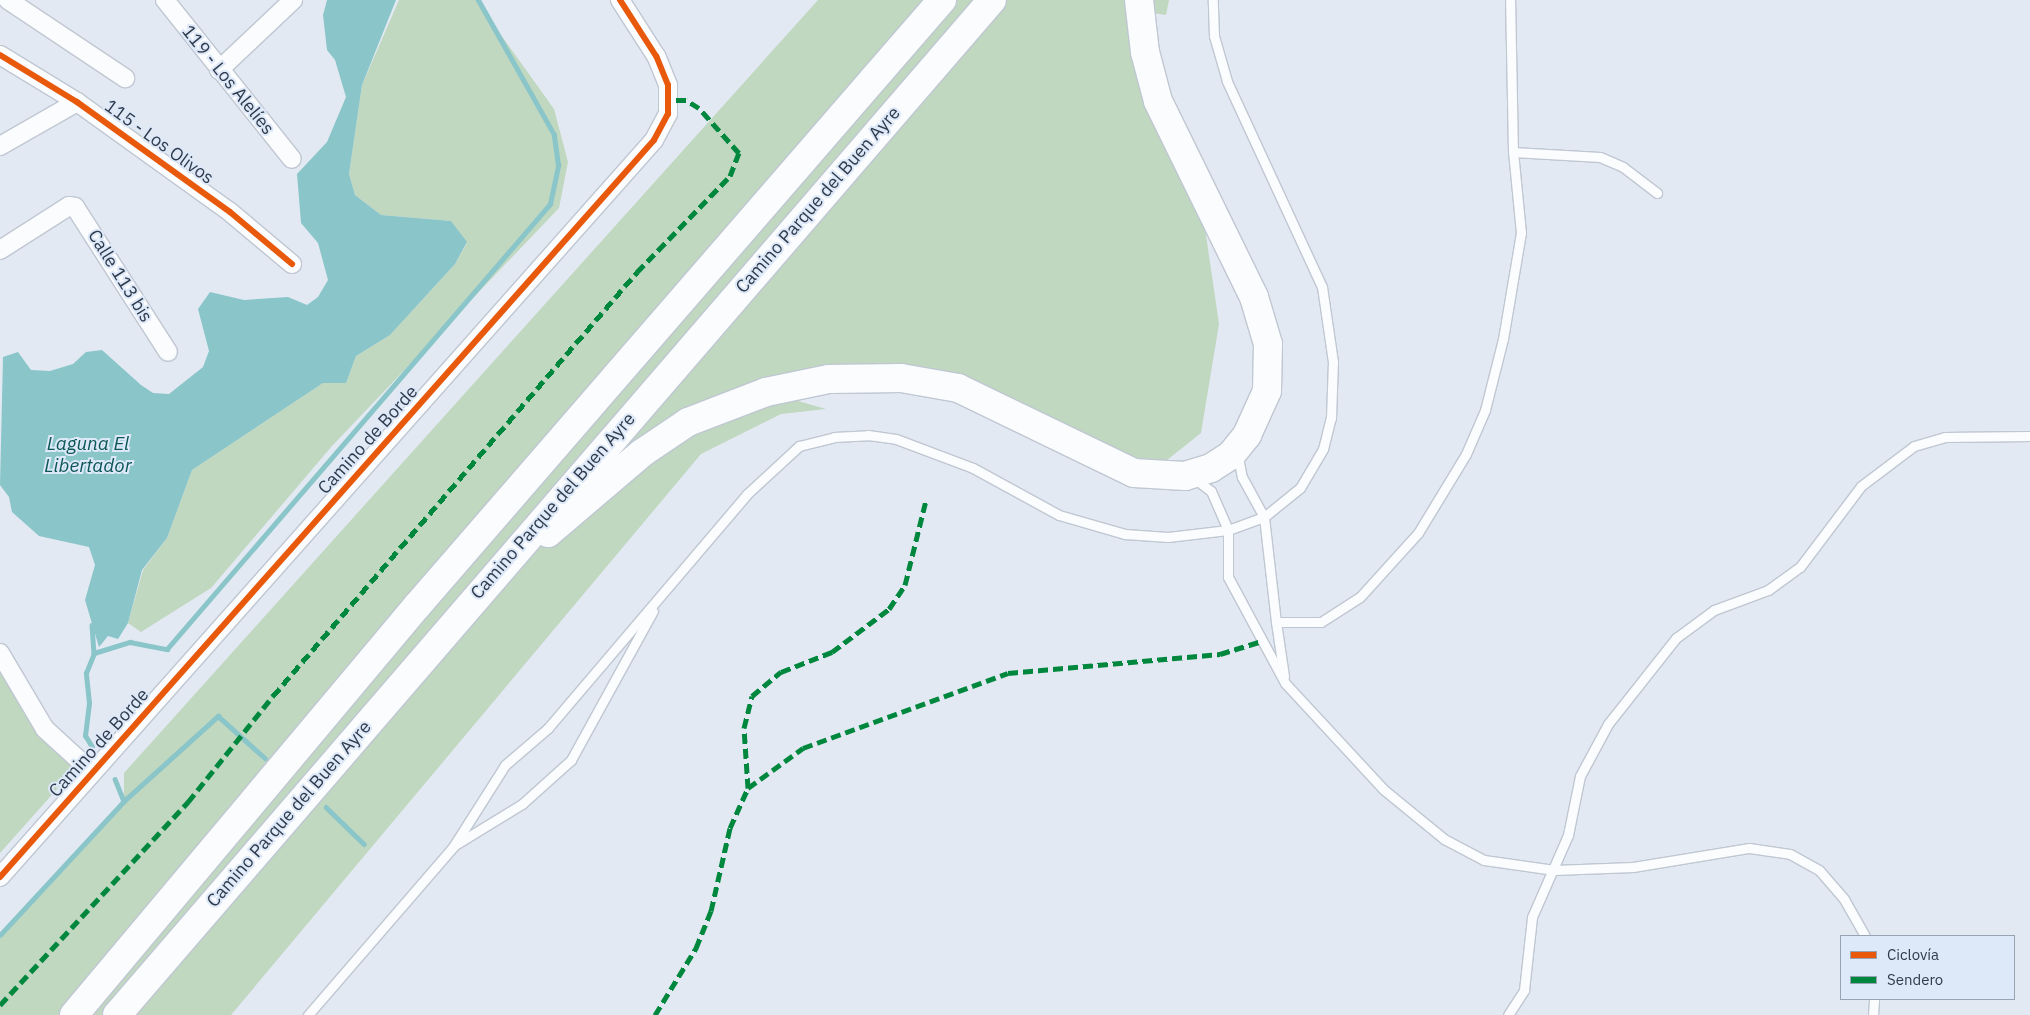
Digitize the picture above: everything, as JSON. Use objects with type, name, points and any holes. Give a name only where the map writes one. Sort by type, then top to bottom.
[{"type":"highway","name":"Camino Parque del Buen Ayre","points":[[74,1015],[417,606],[942,0]]},
{"type":"highway","name":"Camino Parque del Buen Ayre","points":[[116,1015],[992,0]]},
{"type":"highway","points":[[480,591],[656,442],[737,401],[811,381],[878,376],[942,383],[994,403],[1120,469],[1158,478],[1185,476],[1216,465],[1240,444],[1267,391],[1270,358],[1266,331],[1250,289],[1158,101],[1145,52],[1140,0]]},
{"type":"street","points":[[8,0],[125,78]]},
{"type":"street","name":"119 - Los Alelíes","points":[[165,0],[292,159]]},
{"type":"street","points":[[219,70],[293,0]]},
{"type":"street","name":"Camino de Borde","points":[[0,877],[654,140],[668,114],[668,85],[656,56],[620,0]]},
{"type":"street","name":"115 - Los Olivos","points":[[0,55],[77,102],[230,212],[292,264]]},
{"type":"street","points":[[0,146],[77,102]]},
{"type":"street","name":"Calle 113 bis","points":[[0,250],[69,206],[81,213],[168,352]]},
{"type":"street","points":[[0,653],[44,730],[92,772]]},
{"type":"lane","points":[[308,1015],[453,846],[504,766],[548,728],[660,596],[777,464],[799,446],[834,437],[868,435],[939,454],[1090,527],[1168,537],[1228,530],[1264,517],[1300,488],[1323,449],[1331,418],[1333,362],[1322,288],[1227,81],[1214,36],[1213,0]]},
{"type":"lane","points":[[1276,622],[1321,622],[1360,597],[1418,533],[1466,454],[1485,410],[1518,256],[1521,232],[1513,152],[1510,0]]},
{"type":"lane","points":[[1513,152],[1600,157],[1623,167],[1656,193]]},
{"type":"lane","points":[[1508,1015],[1524,990],[1532,917],[1554,870],[1585,767],[1608,724],[1676,638],[1714,610],[1768,590],[1800,568],[1861,486],[1914,446],[1944,437],[2030,436]]},
{"type":"lane","points":[[1240,444],[1237,462],[1264,517],[1285,683]]},
{"type":"lane","points":[[1185,476],[1208,487],[1228,530],[1228,577],[1285,683],[1383,789],[1444,840],[1484,860],[1554,870],[1633,867],[1749,848],[1790,854],[1819,870],[1844,899],[1864,935]]},
{"type":"lane","points":[[453,846],[522,804],[571,760],[660,596]]},
{"type":"lane","points":[[1873,1015],[1874,1000]]},
{"type":"green space","points":[[399,0],[476,0],[554,109],[568,162],[559,208],[332,446],[211,588],[141,632],[128,623],[143,570],[167,538],[192,470],[323,383],[346,383],[356,356],[390,335],[455,264],[467,243],[451,221],[381,215],[355,195],[349,174],[362,85]]},
{"type":"green space","points":[[818,0],[1169,0],[1166,15],[1140,11],[1200,194],[1219,324],[1201,433],[1147,476],[958,388],[767,392],[826,409],[781,414],[701,454],[231,1015],[0,1015],[0,935],[124,801],[124,773]]},
{"type":"green space","points":[[0,666],[32,722],[74,770],[0,853]]},
{"type":"water","name":"Laguna El Libertador","points":[[327,0],[396,0],[362,85],[349,174],[355,195],[381,215],[451,221],[467,242],[455,264],[390,335],[356,356],[346,383],[323,383],[192,470],[167,538],[142,570],[128,623],[118,639],[108,636],[99,647],[85,600],[95,565],[89,547],[39,536],[12,512],[9,497],[0,485],[3,357],[18,352],[31,370],[50,371],[73,364],[86,352],[102,350],[141,385],[153,393],[169,394],[203,367],[209,351],[198,309],[210,292],[244,300],[288,297],[307,305],[318,297],[328,280],[318,243],[301,223],[297,174],[327,142],[346,97],[335,60],[327,50],[323,15]]},
{"type":"waterway","points":[[92,747],[85,736],[89,703],[86,673],[94,653],[130,642],[167,649],[550,204],[558,165],[554,135],[478,0]]},
{"type":"waterway","points":[[92,625],[94,653]]},
{"type":"waterway","points":[[0,935],[124,801],[218,716],[265,758]]},
{"type":"waterway","points":[[115,779],[124,801]]},
{"type":"waterway","points":[[326,807],[364,844]]},
{"type":"marked path","points":[[0,1005],[188,802],[273,696],[637,272],[730,176],[739,153],[699,108],[686,100],[670,100]]},
{"type":"marked path","points":[[748,788],[744,728],[752,696],[781,672],[832,652],[889,609],[905,585],[926,500]]},
{"type":"marked path","points":[[655,1015],[696,948],[711,911],[730,828],[748,788],[803,748],[1008,673],[1220,654],[1262,641]]},
{"type":"cycle path","points":[[0,877],[654,140],[668,114],[668,85],[656,56],[620,0]]},
{"type":"cycle path","points":[[0,55],[77,102],[230,212],[292,264]]}]
